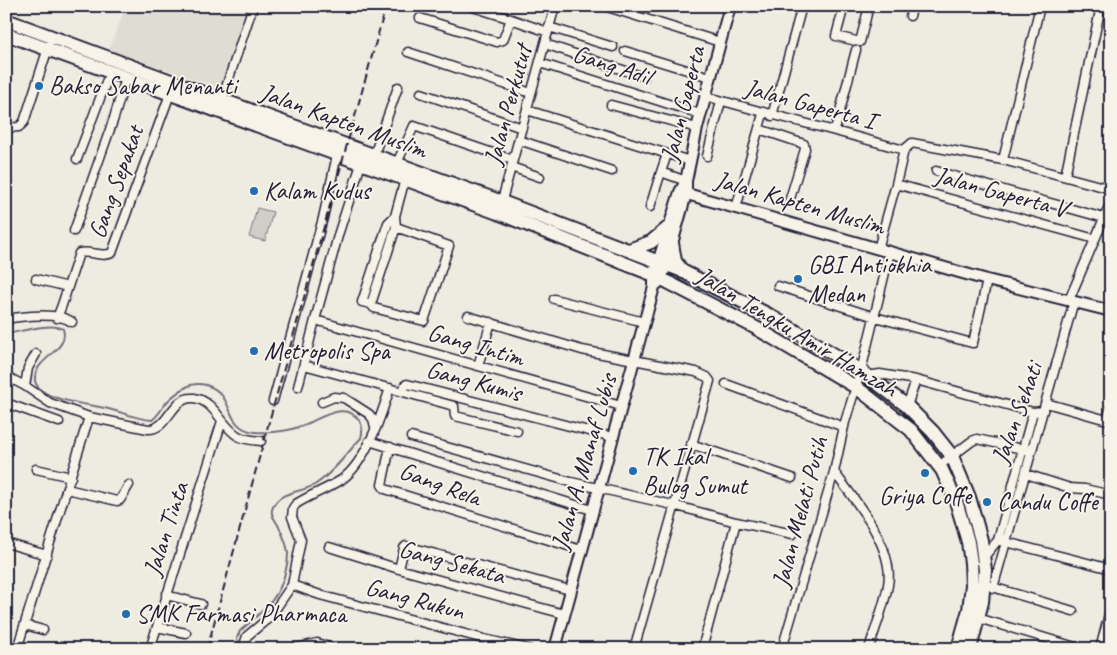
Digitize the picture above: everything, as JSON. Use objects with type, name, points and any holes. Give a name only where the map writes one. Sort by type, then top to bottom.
[{"type":"main road","name":"Jalan Kapten Muslim","points":[[6,20],[110,72],[126,78],[170,94],[220,106],[397,164],[500,207],[656,280]]},
{"type":"main road","name":"Jalan Kapten Muslim","points":[[6,34],[50,42],[220,106],[337,156],[405,179],[500,207],[662,263]]},
{"type":"main road","points":[[628,250],[651,242],[668,228]]},
{"type":"main road","points":[[672,242],[675,261],[683,272]]},
{"type":"main road","name":"Jalan Tengku Amir Hamzah","points":[[662,263],[769,314],[864,374],[907,406],[933,432],[952,456],[969,497],[989,586],[970,649]]},
{"type":"main road","name":"Jalan Tengku Amir Hamzah","points":[[656,280],[756,328],[856,386],[911,430],[939,466],[956,501],[968,542],[972,585],[969,610],[958,649]]},
{"type":"street","points":[[220,106],[253,6]]},
{"type":"street","points":[[470,6],[613,47]]},
{"type":"street","points":[[604,6],[720,42]]},
{"type":"street","name":"Jalan Gaperta","points":[[656,280],[672,242],[700,114],[730,6]]},
{"type":"street","points":[[736,208],[759,130],[768,115],[802,6]]},
{"type":"street","points":[[844,6],[836,36],[860,42],[869,6]]},
{"type":"street","points":[[910,16],[913,6]]},
{"type":"street","points":[[1003,160],[1040,6]]},
{"type":"street","points":[[1065,176],[1101,6]]},
{"type":"street","name":"Jalan Perkutut","points":[[500,207],[540,63],[553,7]]},
{"type":"street","points":[[420,18],[497,42],[503,40],[511,19]]},
{"type":"street","points":[[6,128],[19,127],[24,122],[50,42]]},
{"type":"street","points":[[545,44],[644,77]]},
{"type":"street","points":[[835,130],[856,50]]},
{"type":"street","points":[[625,51],[710,77]]},
{"type":"street","points":[[408,52],[532,93]]},
{"type":"street","name":"Gang Adil","points":[[540,63],[700,114]]},
{"type":"street","points":[[77,159],[110,72]]},
{"type":"street","points":[[74,232],[126,78]]},
{"type":"street","points":[[374,155],[398,87]]},
{"type":"street","points":[[421,93],[522,128]]},
{"type":"street","name":"Gang Sepakat","points":[[57,318],[79,253],[88,252],[106,255],[112,253],[170,94]]},
{"type":"street","name":"Jalan Gaperta I","points":[[705,96],[768,115],[835,130],[904,150]]},
{"type":"street","points":[[707,156],[721,101]]},
{"type":"street","points":[[611,104],[697,128]]},
{"type":"street","points":[[527,110],[690,161]]},
{"type":"street","points":[[397,164],[414,126],[512,164],[540,177]]},
{"type":"street","points":[[759,130],[804,144],[805,149],[789,202]]},
{"type":"street","points":[[519,140],[612,171]]},
{"type":"street","points":[[878,249],[904,150],[916,142],[1003,160],[1111,189]]},
{"type":"street","points":[[650,207],[667,154]]},
{"type":"street","points":[[273,401],[323,218],[337,156]]},
{"type":"street","points":[[298,387],[318,321],[339,232],[361,164]]},
{"type":"street","points":[[661,172],[686,182]]},
{"type":"street","points":[[936,172],[1104,218]]},
{"type":"street","points":[[396,227],[446,243],[449,247],[424,321],[374,308],[371,304],[362,302],[373,270],[396,227],[395,216],[405,179]]},
{"type":"street","name":"Jalan Gaperta V","points":[[896,184],[1095,239]]},
{"type":"street","name":"Jalan Gaperta","points":[[662,263],[668,228],[683,193]]},
{"type":"street","name":"Jalan Kapten Muslim","points":[[683,193],[987,280],[1111,311]]},
{"type":"street","name":"Jalan Sehati","points":[[1002,540],[1011,495],[1033,412],[1043,411],[1046,403],[1072,300],[1111,202]]},
{"type":"street","points":[[371,304],[381,273],[388,224],[395,216]]},
{"type":"street","name":"Jalan Melati Putih","points":[[782,649],[834,472],[856,386],[864,374],[890,252]]},
{"type":"street","points":[[373,270],[381,273]]},
{"type":"street","points":[[36,279],[68,287]]},
{"type":"street","name":"Jalan A. Manaf Lubis","points":[[554,649],[656,280]]},
{"type":"street","points":[[778,286],[875,317],[972,343],[987,280]]},
{"type":"street","points":[[368,285],[376,288]]},
{"type":"street","points":[[554,299],[644,322]]},
{"type":"street","points":[[6,319],[36,315],[72,322]]},
{"type":"street","points":[[468,316],[582,350],[696,372],[707,377],[710,384],[691,444],[634,649]]},
{"type":"street","name":"Gang Intim","points":[[318,321],[621,406]]},
{"type":"street","points":[[478,366],[491,322]]},
{"type":"street","points":[[25,386],[28,368],[36,354]]},
{"type":"street","name":"Gang Kumis","points":[[304,365],[403,392],[407,384],[612,437]]},
{"type":"street","points":[[864,374],[880,374],[916,380],[1033,412]]},
{"type":"street","points":[[6,376],[50,403],[90,418],[154,429],[159,426],[180,401],[186,398],[195,398],[205,401],[210,405],[222,421],[237,435],[248,440],[261,441]]},
{"type":"street","points":[[907,406],[916,380]]},
{"type":"street","points":[[726,384],[844,427]]},
{"type":"street","points":[[249,649],[244,645],[247,636],[270,617],[292,585],[301,540],[292,517],[293,508],[296,504],[341,480],[355,468],[363,455],[390,388]]},
{"type":"street","points":[[403,392],[454,406],[455,416],[517,431]]},
{"type":"street","points":[[322,402],[334,397],[344,398],[372,417],[375,427]]},
{"type":"street","points":[[6,403],[59,422]]},
{"type":"street","points":[[1046,403],[1107,420],[1111,407]]},
{"type":"street","points":[[1043,411],[1019,497],[1002,540],[989,586],[1073,611]]},
{"type":"street","points":[[17,649],[90,418]]},
{"type":"street","name":"Jalan Tinta","points":[[150,649],[222,421]]},
{"type":"street","points":[[410,436],[571,482],[793,534]]},
{"type":"street","points":[[939,466],[977,439],[1032,451]]},
{"type":"street","points":[[369,441],[390,447]]},
{"type":"street","points":[[691,444],[792,478]]},
{"type":"street","name":"Gang Rela","points":[[581,550],[385,490],[382,485],[390,447],[592,510]]},
{"type":"street","points":[[36,469],[71,476]]},
{"type":"street","points":[[834,472],[863,510],[881,545],[887,562],[888,584],[869,649]]},
{"type":"street","points":[[1026,474],[1070,488],[1085,489],[1111,495]]},
{"type":"street","points":[[67,489],[117,501],[120,500],[129,485]]},
{"type":"street","points":[[1011,495],[1019,497]]},
{"type":"street","points":[[702,649],[736,522]]},
{"type":"street","points":[[984,557],[1002,540]]},
{"type":"street","points":[[1002,540],[1111,569]]},
{"type":"street","points":[[6,543],[46,555]]},
{"type":"street","points":[[399,569],[406,546],[570,590]]},
{"type":"street","name":"Gang Sekata","points":[[329,548],[564,614]]},
{"type":"street","name":"Gang Rukun","points":[[292,585],[320,595],[528,649]]},
{"type":"street","points":[[166,595],[201,604]]},
{"type":"street","points":[[1100,649],[1111,607]]},
{"type":"street","points":[[978,618],[1082,649]]},
{"type":"street","points":[[25,625],[43,630]]},
{"type":"street","points":[[157,627],[186,634]]},
{"type":"street","points":[[293,649],[317,643],[333,649]]},
{"type":"shaded area","points":[[126,6],[249,6],[220,88],[109,50]]},
{"type":"shaded area","points":[[257,208],[273,212],[265,241],[249,237]]},
{"type":"waterway","points":[[6,334],[43,327],[63,329],[62,343],[41,364],[35,377],[36,385],[42,391],[62,400],[110,409],[152,420],[177,393],[191,385],[201,384],[214,389],[225,399],[236,423],[245,430],[256,432],[289,430],[329,414],[342,411],[354,415],[359,420],[362,429],[361,438],[334,469],[311,487],[281,498],[273,507],[272,515],[286,542],[288,553],[286,571],[273,599],[262,612],[240,631],[237,638],[242,649]]},
{"type":"railway","points":[[207,649],[386,6]]},
{"type":"place","name":"Bakso Sabar Menanti","points":[[39,86]]},
{"type":"place","name":"Kalam Kudus","points":[[254,191]]},
{"type":"place","name":"GBI Antiokhia Medan","points":[[798,279]]},
{"type":"place","name":"Metropolis Spa","points":[[254,351]]},
{"type":"place","name":"TK Ikal Bulog Sumut","points":[[633,471]]},
{"type":"place","name":"Griya Coffe","points":[[925,473]]},
{"type":"place","name":"Candu Coffe","points":[[987,502]]},
{"type":"place","name":"SMK Farmasi Pharmaca","points":[[126,614]]}]
